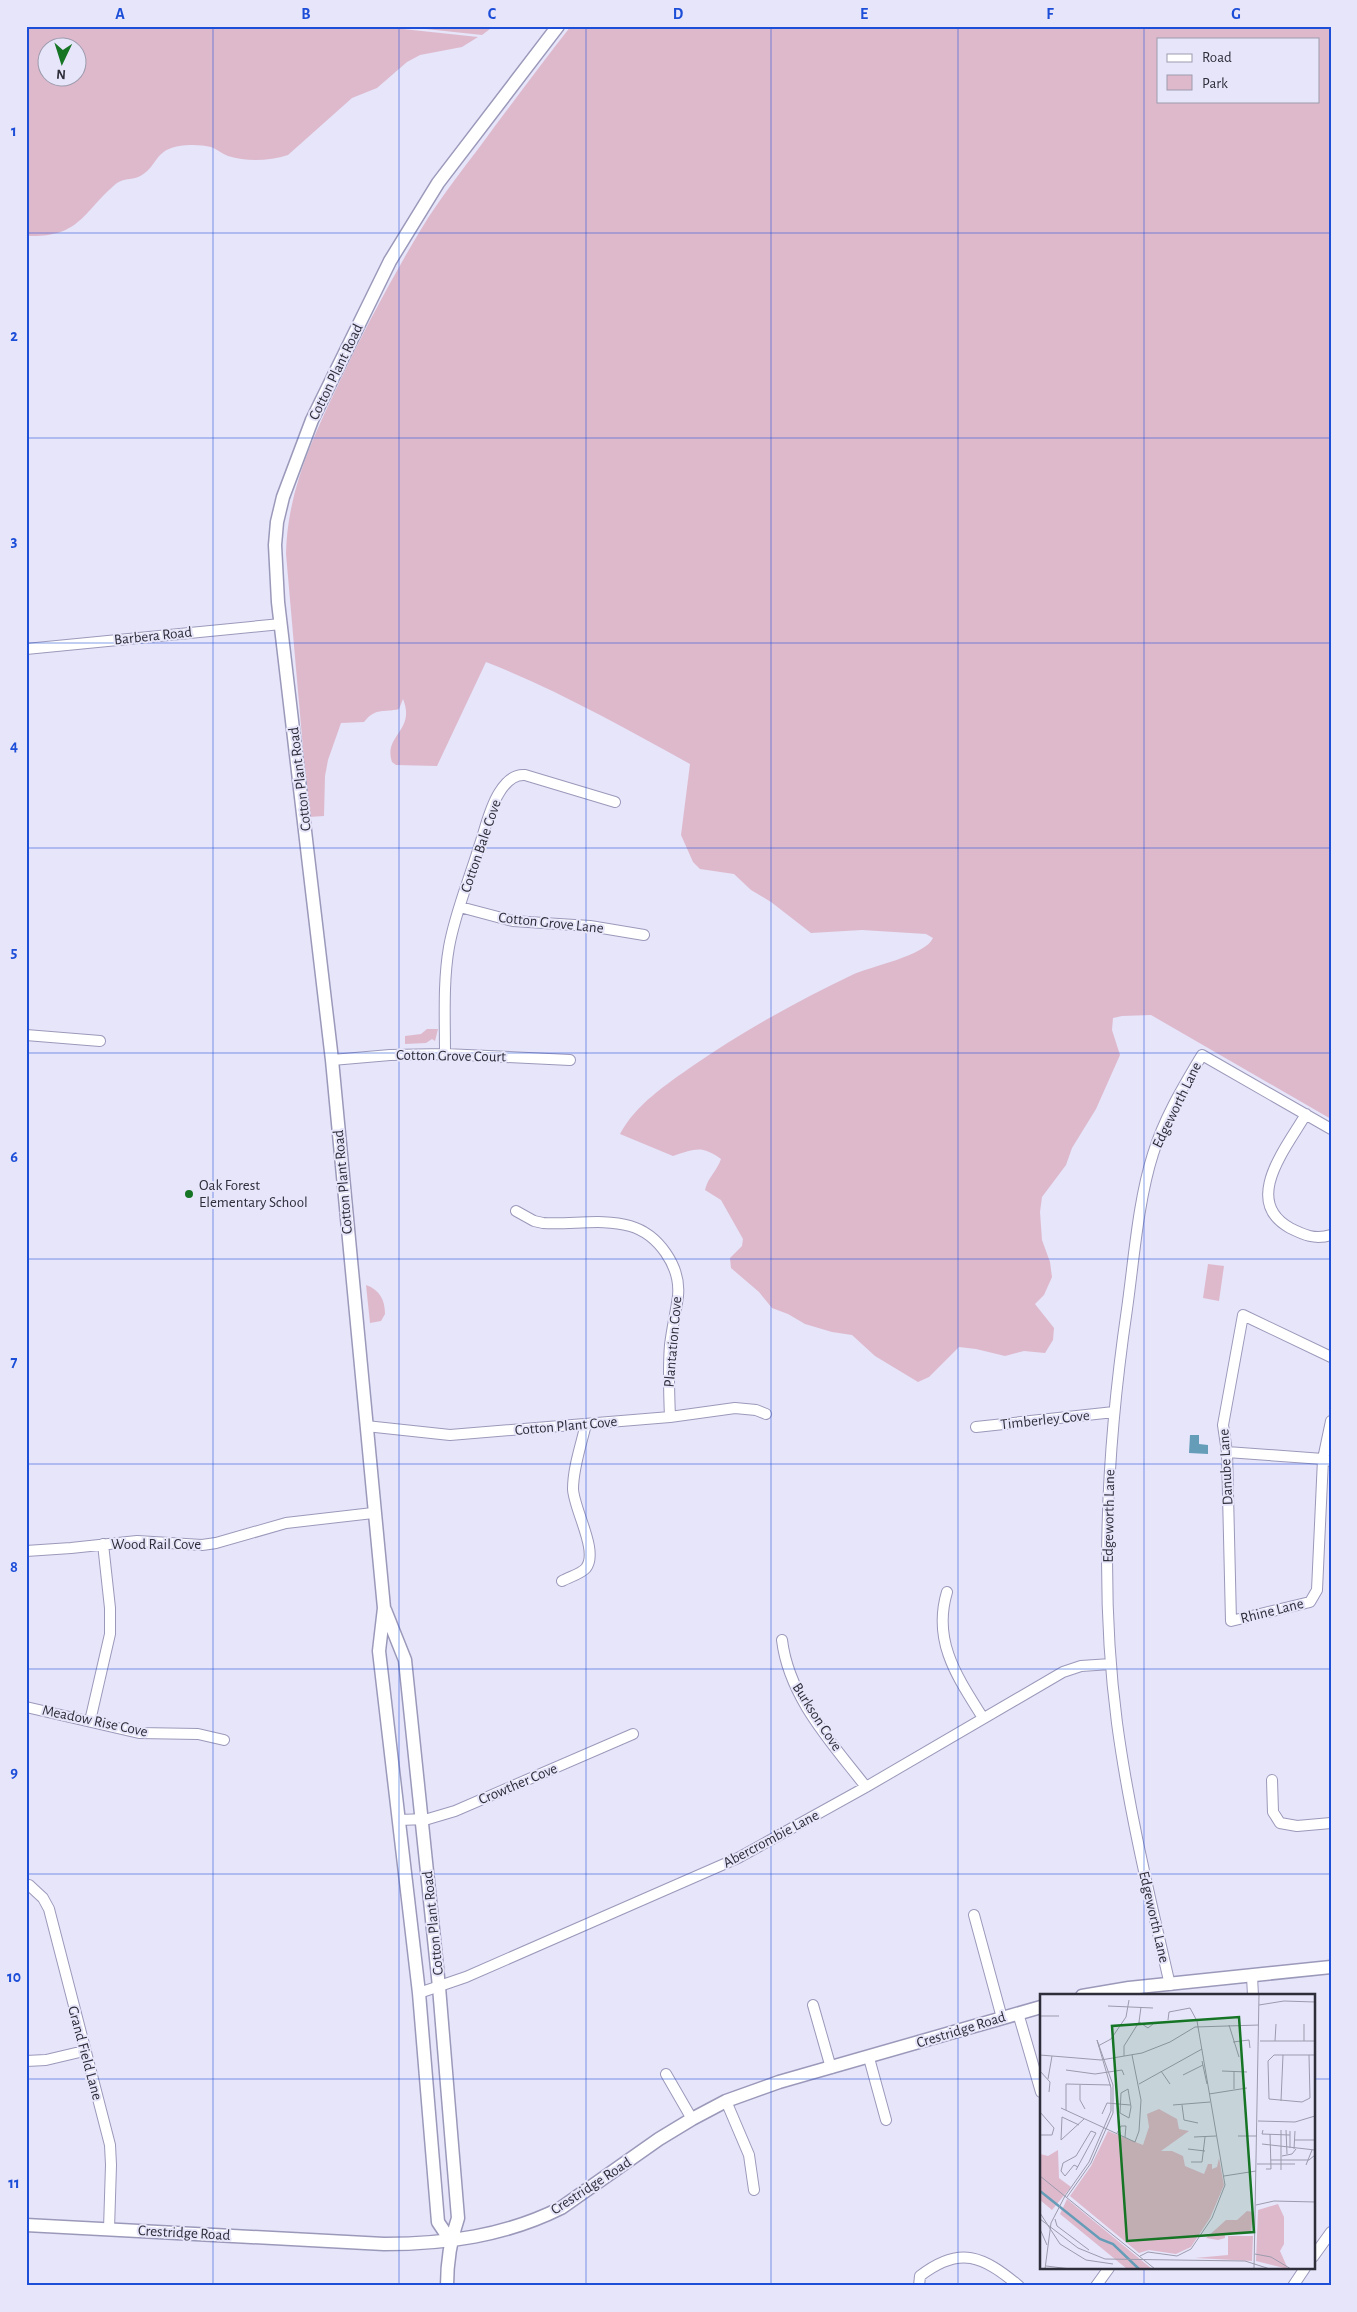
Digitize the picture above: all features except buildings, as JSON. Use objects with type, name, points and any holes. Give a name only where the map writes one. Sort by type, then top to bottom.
[{"type":"street","name":"Cotton Plant Road","points":[[450,2240],[438,2222],[419,1993],[378,1651],[384,1608],[373,1513],[332,1060],[281,624],[276,567],[276,522],[286,488],[312,420],[390,261],[438,183],[558,26]]},
{"type":"street","name":"Barbera Road","points":[[26,649],[281,624]]},
{"type":"street","name":"Cotton Bale Cove","points":[[445,1054],[449,947],[460,907],[496,799],[509,780],[518,775],[532,776],[616,802]]},
{"type":"street","name":"Cotton Grove Lane","points":[[460,907],[513,921],[572,924],[644,936]]},
{"type":"street","points":[[26,1035],[100,1041]]},
{"type":"street","name":"Cotton Grove Court","points":[[332,1060],[390,1055],[445,1054],[570,1060]]},
{"type":"street","name":"Edgeworth Lane","points":[[1170,1985],[1133,1820],[1117,1724],[1111,1664],[1108,1520],[1114,1412],[1122,1337],[1148,1170],[1169,1114],[1202,1055],[1306,1114]]},
{"type":"street","points":[[1331,1129],[1306,1114],[1273,1171],[1268,1190],[1268,1204],[1276,1218],[1305,1235],[1314,1238],[1331,1235]]},
{"type":"street","name":"Plantation Cove","points":[[516,1211],[534,1221],[543,1223],[613,1223],[629,1226],[644,1231],[666,1254],[677,1279],[678,1294],[670,1344],[670,1417]]},
{"type":"street","name":"Danube Lane","points":[[1232,1621],[1227,1452],[1223,1425],[1243,1315],[1331,1357]]},
{"type":"street","name":"Cotton Plant Cove","points":[[366,1426],[450,1435],[670,1417],[735,1408],[756,1410],[766,1414]]},
{"type":"street","name":"Timberley Cove","points":[[976,1427],[1114,1412]]},
{"type":"street","name":"Rhine Lane","points":[[1232,1621],[1310,1602],[1317,1590],[1331,1421]]},
{"type":"street","points":[[562,1581],[584,1570],[590,1556],[589,1545],[576,1507],[573,1486],[586,1424]]},
{"type":"street","points":[[1227,1452],[1327,1460]]},
{"type":"street","name":"Wood Rail Cove","points":[[26,1551],[137,1541],[202,1545],[216,1543],[286,1523],[373,1513]]},
{"type":"street","points":[[90,1721],[110,1634],[110,1608],[103,1544]]},
{"type":"street","points":[[947,1592],[942,1610],[942,1621],[949,1660],[984,1718]]},
{"type":"street","name":"Cotton Plant Road","points":[[384,1608],[405,1660],[439,1987],[458,2218],[450,2240],[447,2286]]},
{"type":"street","name":"Burkson Cove","points":[[782,1640],[786,1665],[812,1715],[866,1787]]},
{"type":"street","name":"Abercrombie Lane","points":[[419,1993],[439,1987],[732,1861],[866,1787],[1070,1668],[1111,1664]]},
{"type":"street","name":"Meadow Rise Cove","points":[[26,1707],[139,1733],[207,1734],[224,1740]]},
{"type":"street","name":"Crowther Cove","points":[[398,1820],[422,1819],[456,1811],[634,1734]]},
{"type":"street","points":[[1272,1780],[1273,1812],[1275,1818],[1280,1823],[1297,1826],[1331,1823]]},
{"type":"street","name":"Grand Field Lane","points":[[29,1885],[43,1898],[49,1908],[111,2152],[110,2229]]},
{"type":"street","points":[[974,1915],[1002,2018]]},
{"type":"street","points":[[1098,1994],[1331,1967]]},
{"type":"street","points":[[1252,1976],[1253,1994]]},
{"type":"street","points":[[813,2005],[831,2068]]},
{"type":"street","name":"Crestridge Road","points":[[26,2225],[365,2244],[409,2244],[498,2233],[547,2215],[580,2197],[659,2139],[726,2101],[764,2087],[869,2058],[1040,2006]]},
{"type":"street","points":[[1018,2013],[1040,2089]]},
{"type":"street","points":[[26,2061],[46,2060],[84,2051]]},
{"type":"street","points":[[869,2058],[886,2120]]},
{"type":"street","points":[[666,2074],[692,2119]]},
{"type":"street","points":[[726,2101],[749,2155],[754,2190]]},
{"type":"street","points":[[1314,2256],[1331,2232]]},
{"type":"street","points":[[919,2286],[920,2276],[932,2267],[954,2257],[976,2259],[1002,2272],[1019,2286]]},
{"type":"street","points":[[1096,2286],[1108,2270]]},
{"type":"street","points":[[1293,2286],[1304,2270]]},
{"type":"green space","points":[[26,26],[375,26],[478,37],[462,47],[420,55],[407,62],[377,88],[352,98],[288,155],[266,160],[250,160],[228,156],[206,146],[173,147],[161,154],[142,175],[117,183],[70,228],[58,233],[26,236]]},
{"type":"green space","points":[[398,26],[494,26],[482,35]]},
{"type":"green space","points":[[571,26],[1331,26],[1331,1119],[1151,1015],[1113,1018],[1112,1030],[1120,1055],[1096,1109],[1072,1148],[1066,1165],[1042,1197],[1040,1212],[1042,1240],[1050,1262],[1052,1277],[1044,1295],[1035,1304],[1054,1328],[1053,1340],[1045,1353],[1024,1351],[1005,1356],[959,1347],[929,1377],[918,1382],[875,1356],[852,1335],[832,1332],[805,1324],[788,1314],[772,1308],[759,1292],[731,1268],[730,1258],[742,1246],[743,1239],[721,1200],[705,1190],[721,1159],[703,1150],[673,1156],[620,1134],[635,1113],[653,1095],[694,1065],[751,1028],[852,975],[920,950],[933,938],[926,934],[862,930],[811,933],[771,902],[751,890],[734,874],[700,869],[693,862],[681,835],[690,764],[564,697],[486,662],[437,766],[396,765],[392,762],[390,753],[392,745],[406,719],[403,699],[399,709],[376,712],[364,722],[341,723],[328,760],[325,776],[324,816],[309,817],[286,554],[287,531],[296,488],[319,426],[387,288],[429,217]]},
{"type":"green space","points":[[427,1029],[438,1029],[435,1041],[432,1039],[426,1043],[405,1044],[405,1036],[421,1034]]},
{"type":"green space","points":[[1208,1264],[1224,1266],[1219,1301],[1203,1298]]},
{"type":"green space","points":[[366,1285],[375,1290],[383,1300],[385,1314],[381,1321],[370,1323]]},
{"type":"water","points":[[1190,1435],[1199,1435],[1199,1444],[1208,1445],[1208,1454],[1189,1453]]},
{"type":"place","name":"Oak Forest Elementary School","points":[[189,1194]]}]
